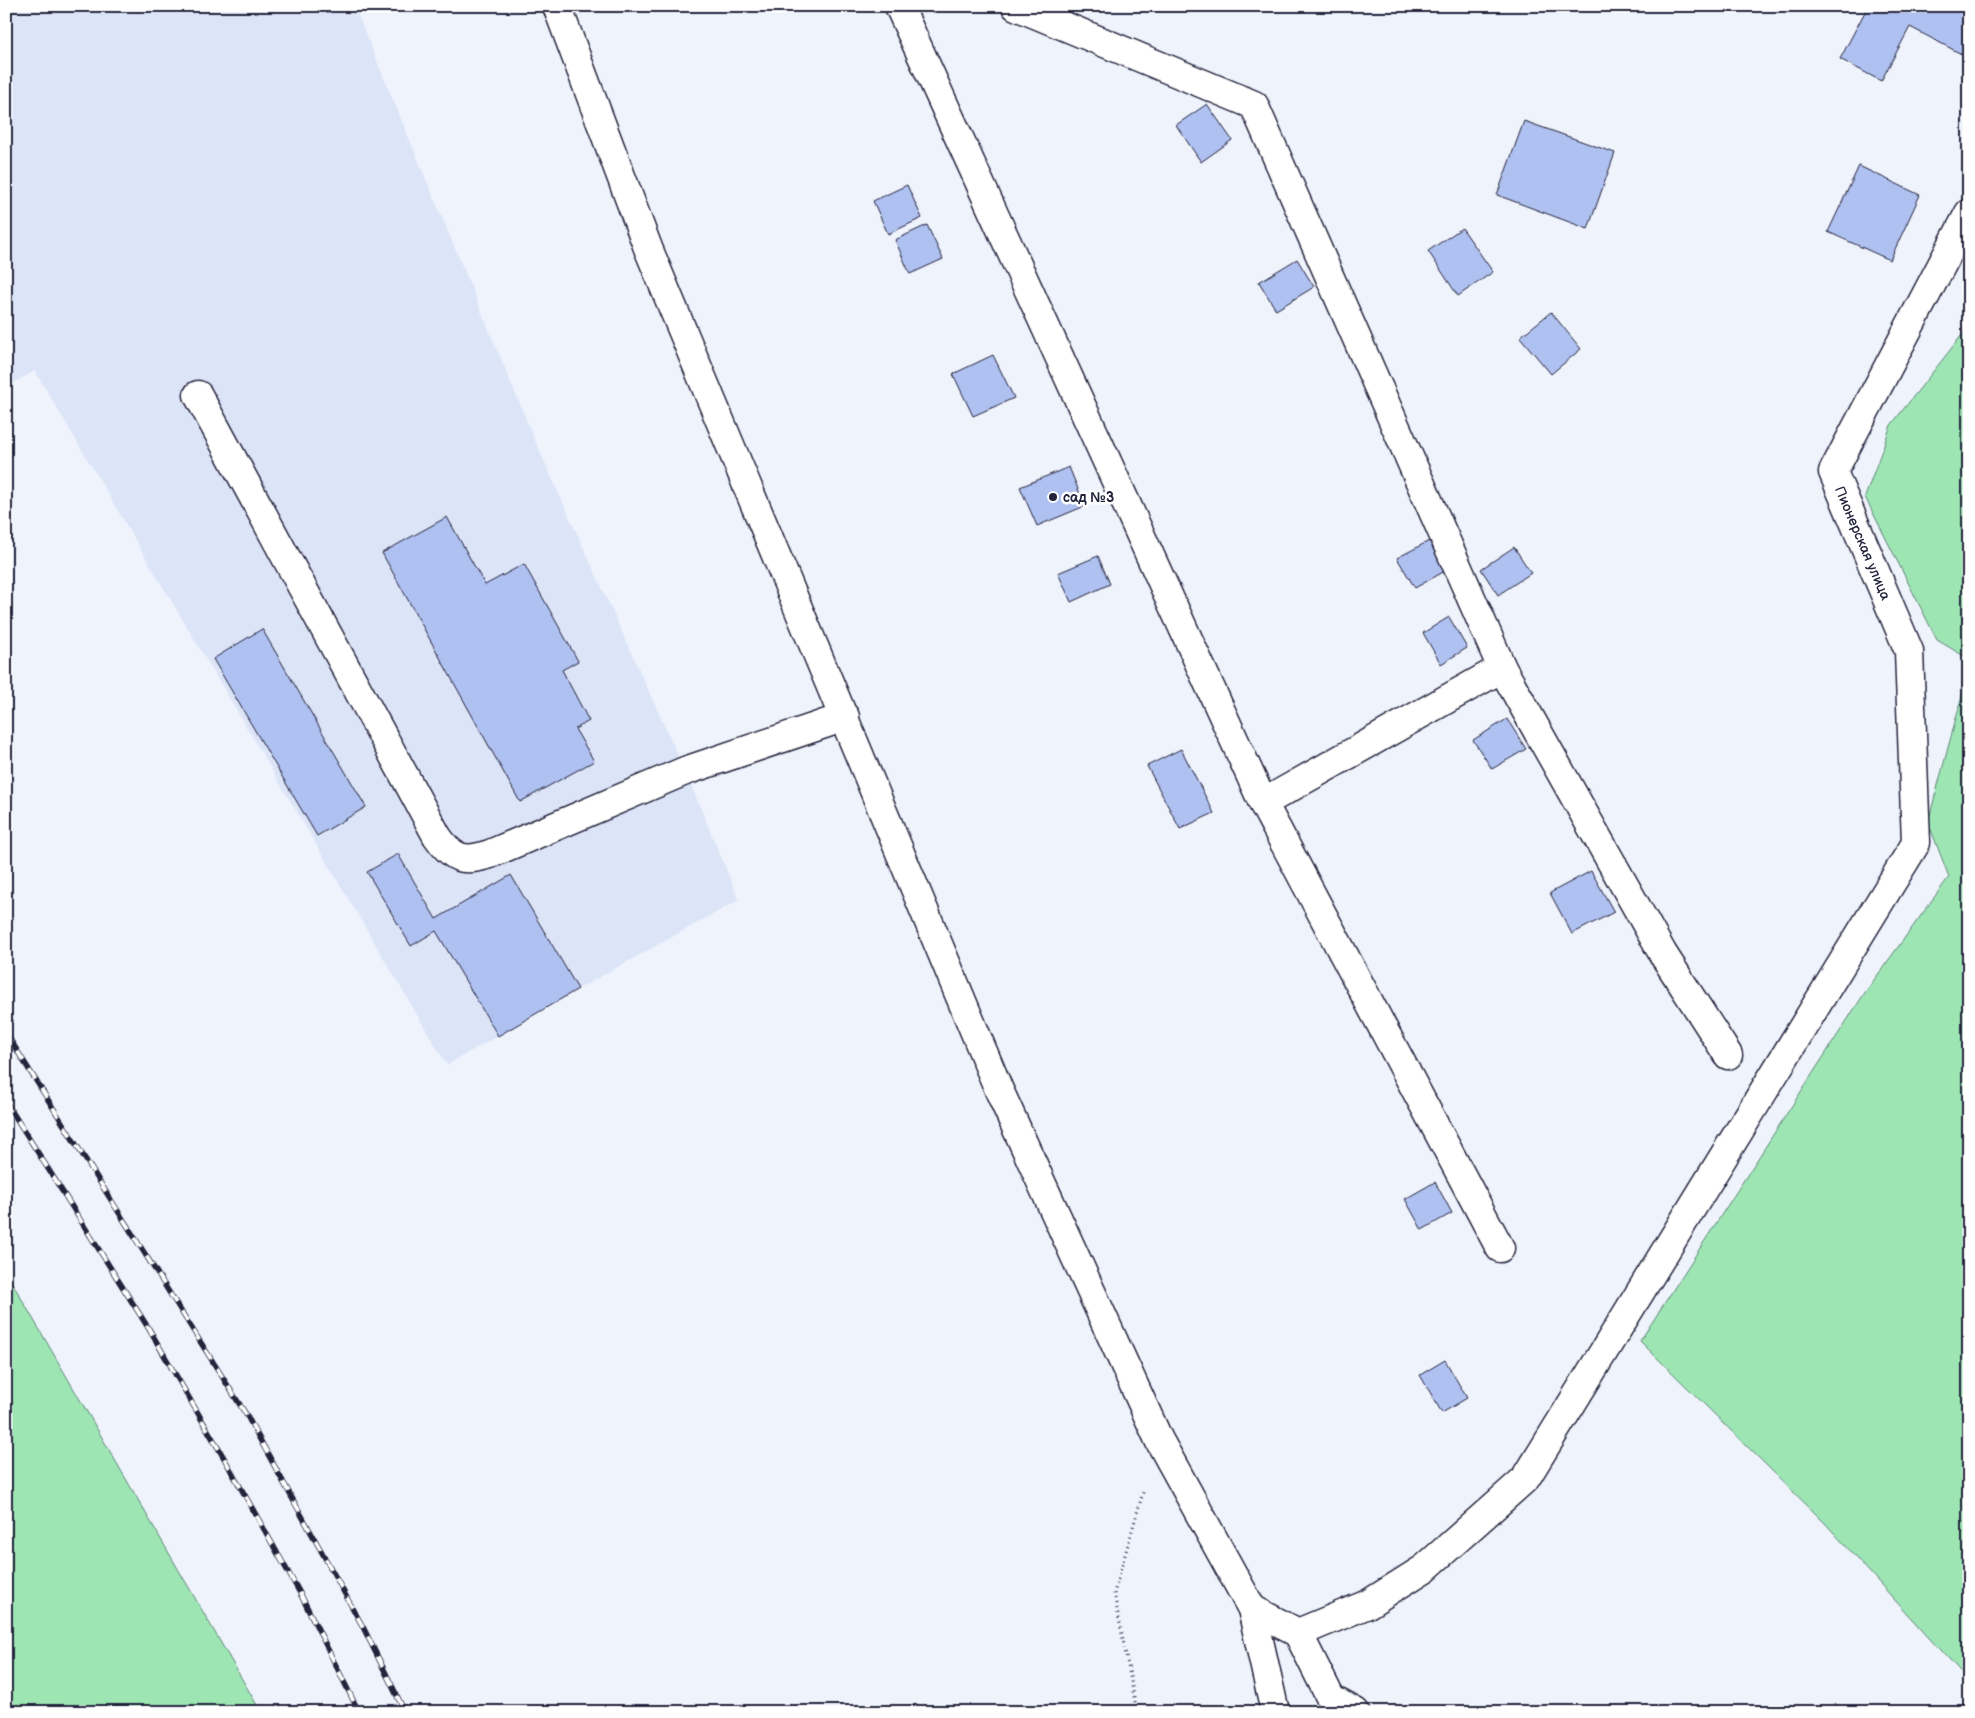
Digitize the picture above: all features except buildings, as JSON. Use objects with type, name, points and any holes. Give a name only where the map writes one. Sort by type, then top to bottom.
[{"type":"street","points":[[557,6],[648,248],[999,1090],[1158,1440],[1252,1609],[1275,1712]]},
{"type":"street","points":[[899,6],[1262,803],[1500,1248]]},
{"type":"street","points":[[1016,6],[1254,105],[1502,668],[1663,954],[1728,1055]]},
{"type":"street","name":"Пионерская улица","points":[[1298,1633],[1368,1604],[1424,1568],[1526,1478],[1916,843],[1909,651],[1833,472],[1969,213]]},
{"type":"street","points":[[198,395],[437,836],[446,849],[461,858],[474,859],[490,854],[686,771],[845,717]]},
{"type":"street","points":[[1262,803],[1502,668]]},
{"type":"street","points":[[1252,1609],[1298,1633],[1331,1699],[1355,1712]]},
{"type":"path","points":[[1137,1712],[1114,1593],[1158,1440]]},
{"type":"shaded area","points":[[6,6],[354,6],[536,443],[685,771],[739,900],[578,989],[447,1065],[35,371],[6,387]]},
{"type":"green space","points":[[1969,326],[1969,659],[1937,640],[1865,497],[1891,425]]},
{"type":"green space","points":[[1969,670],[1969,1682],[1825,1523],[1640,1341],[1866,991],[1949,877],[1928,822]]},
{"type":"green space","points":[[6,1272],[261,1712],[6,1712]]},
{"type":"railway","points":[[6,1033],[247,1416],[363,1627],[405,1712]]},
{"type":"railway","points":[[6,1102],[149,1329],[224,1458],[301,1595],[359,1712]]},
{"type":"place","name":"сад №3","points":[[1053,497]]}]
